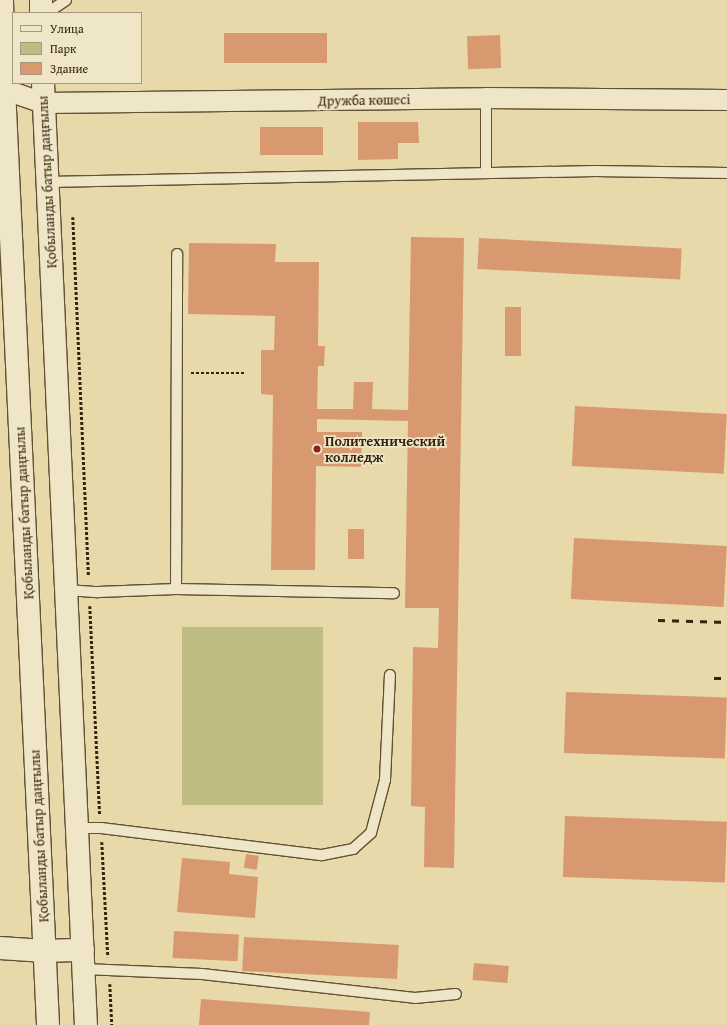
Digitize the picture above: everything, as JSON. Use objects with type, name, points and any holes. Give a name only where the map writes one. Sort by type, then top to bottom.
[{"type":"main road","name":"Қобыланды батыр даңғылы","points":[[2,0],[2,88],[48,1025]]},
{"type":"main road","points":[[41,0],[41,12]]},
{"type":"main road","name":"Қобыланды батыр даңғылы","points":[[43,93],[86,1025]]},
{"type":"main road","points":[[0,948],[44,951],[83,960]]},
{"type":"street","name":"Дружба көшесі","points":[[2,88],[43,93],[727,100]]},
{"type":"lane","points":[[48,12],[66,0]]},
{"type":"lane","points":[[486,98],[486,173]]},
{"type":"lane","points":[[47,182],[595,171],[727,173]]},
{"type":"lane","points":[[176,589],[177,254]]},
{"type":"lane","points":[[67,590],[90,592],[176,589],[394,593]]},
{"type":"lane","points":[[78,828],[101,828],[322,855],[353,849],[372,833],[384,780],[390,675]]},
{"type":"lane","points":[[83,960],[109,969],[202,974],[415,998],[456,994]]},
{"type":"path","points":[[73,217],[101,828],[112,1025]]},
{"type":"path","points":[[177,374],[244,373]]},
{"type":"green space","points":[[182,627],[323,627],[323,805],[182,805]]},
{"type":"building","points":[[224,33],[327,33],[327,63],[224,63]]},
{"type":"building","points":[[500,35],[501,68],[468,69],[467,36]]},
{"type":"building","points":[[358,122],[418,122],[419,143],[398,143],[398,159],[358,160]]},
{"type":"building","points":[[260,127],[323,127],[323,155],[260,155]]},
{"type":"building","name":"Политехнический колледж","points":[[411,237],[464,238],[454,868],[424,867],[425,807],[411,806],[413,647],[438,648],[439,608],[405,608],[408,421],[317,419],[317,432],[362,432],[361,467],[316,466],[315,570],[271,570],[273,395],[261,394],[261,350],[274,350],[275,316],[188,314],[189,243],[276,244],[275,262],[319,262],[318,346],[325,346],[324,366],[318,366],[317,409],[353,409],[354,382],[373,382],[372,409],[408,410]]},
{"type":"building","points":[[479,238],[682,249],[680,280],[477,269]]},
{"type":"building","points":[[505,307],[521,307],[521,356],[505,356]]},
{"type":"building","points":[[575,406],[727,414],[724,474],[572,466]]},
{"type":"building","points":[[348,529],[364,529],[364,559],[348,559]]},
{"type":"building","points":[[574,538],[727,546],[724,607],[571,599]]},
{"type":"building","points":[[566,692],[727,698],[725,759],[564,753]]},
{"type":"building","points":[[565,816],[727,822],[725,883],[563,877]]},
{"type":"building","points":[[246,854],[259,856],[257,870],[244,868]]},
{"type":"building","points":[[182,858],[230,862],[229,874],[258,877],[255,918],[177,912]]},
{"type":"building","points":[[174,931],[239,934],[237,961],[173,958]]},
{"type":"building","points":[[244,937],[399,945],[397,979],[242,971]]},
{"type":"building","points":[[474,963],[509,966],[507,983],[473,980]]},
{"type":"building","points":[[201,999],[370,1012],[369,1025],[199,1025]]},
{"type":"railway","points":[[658,620],[727,622]]},
{"type":"railway","points":[[714,678],[727,678]]},
{"type":"place","name":"Политехнический колледж","points":[[317,449]]}]
